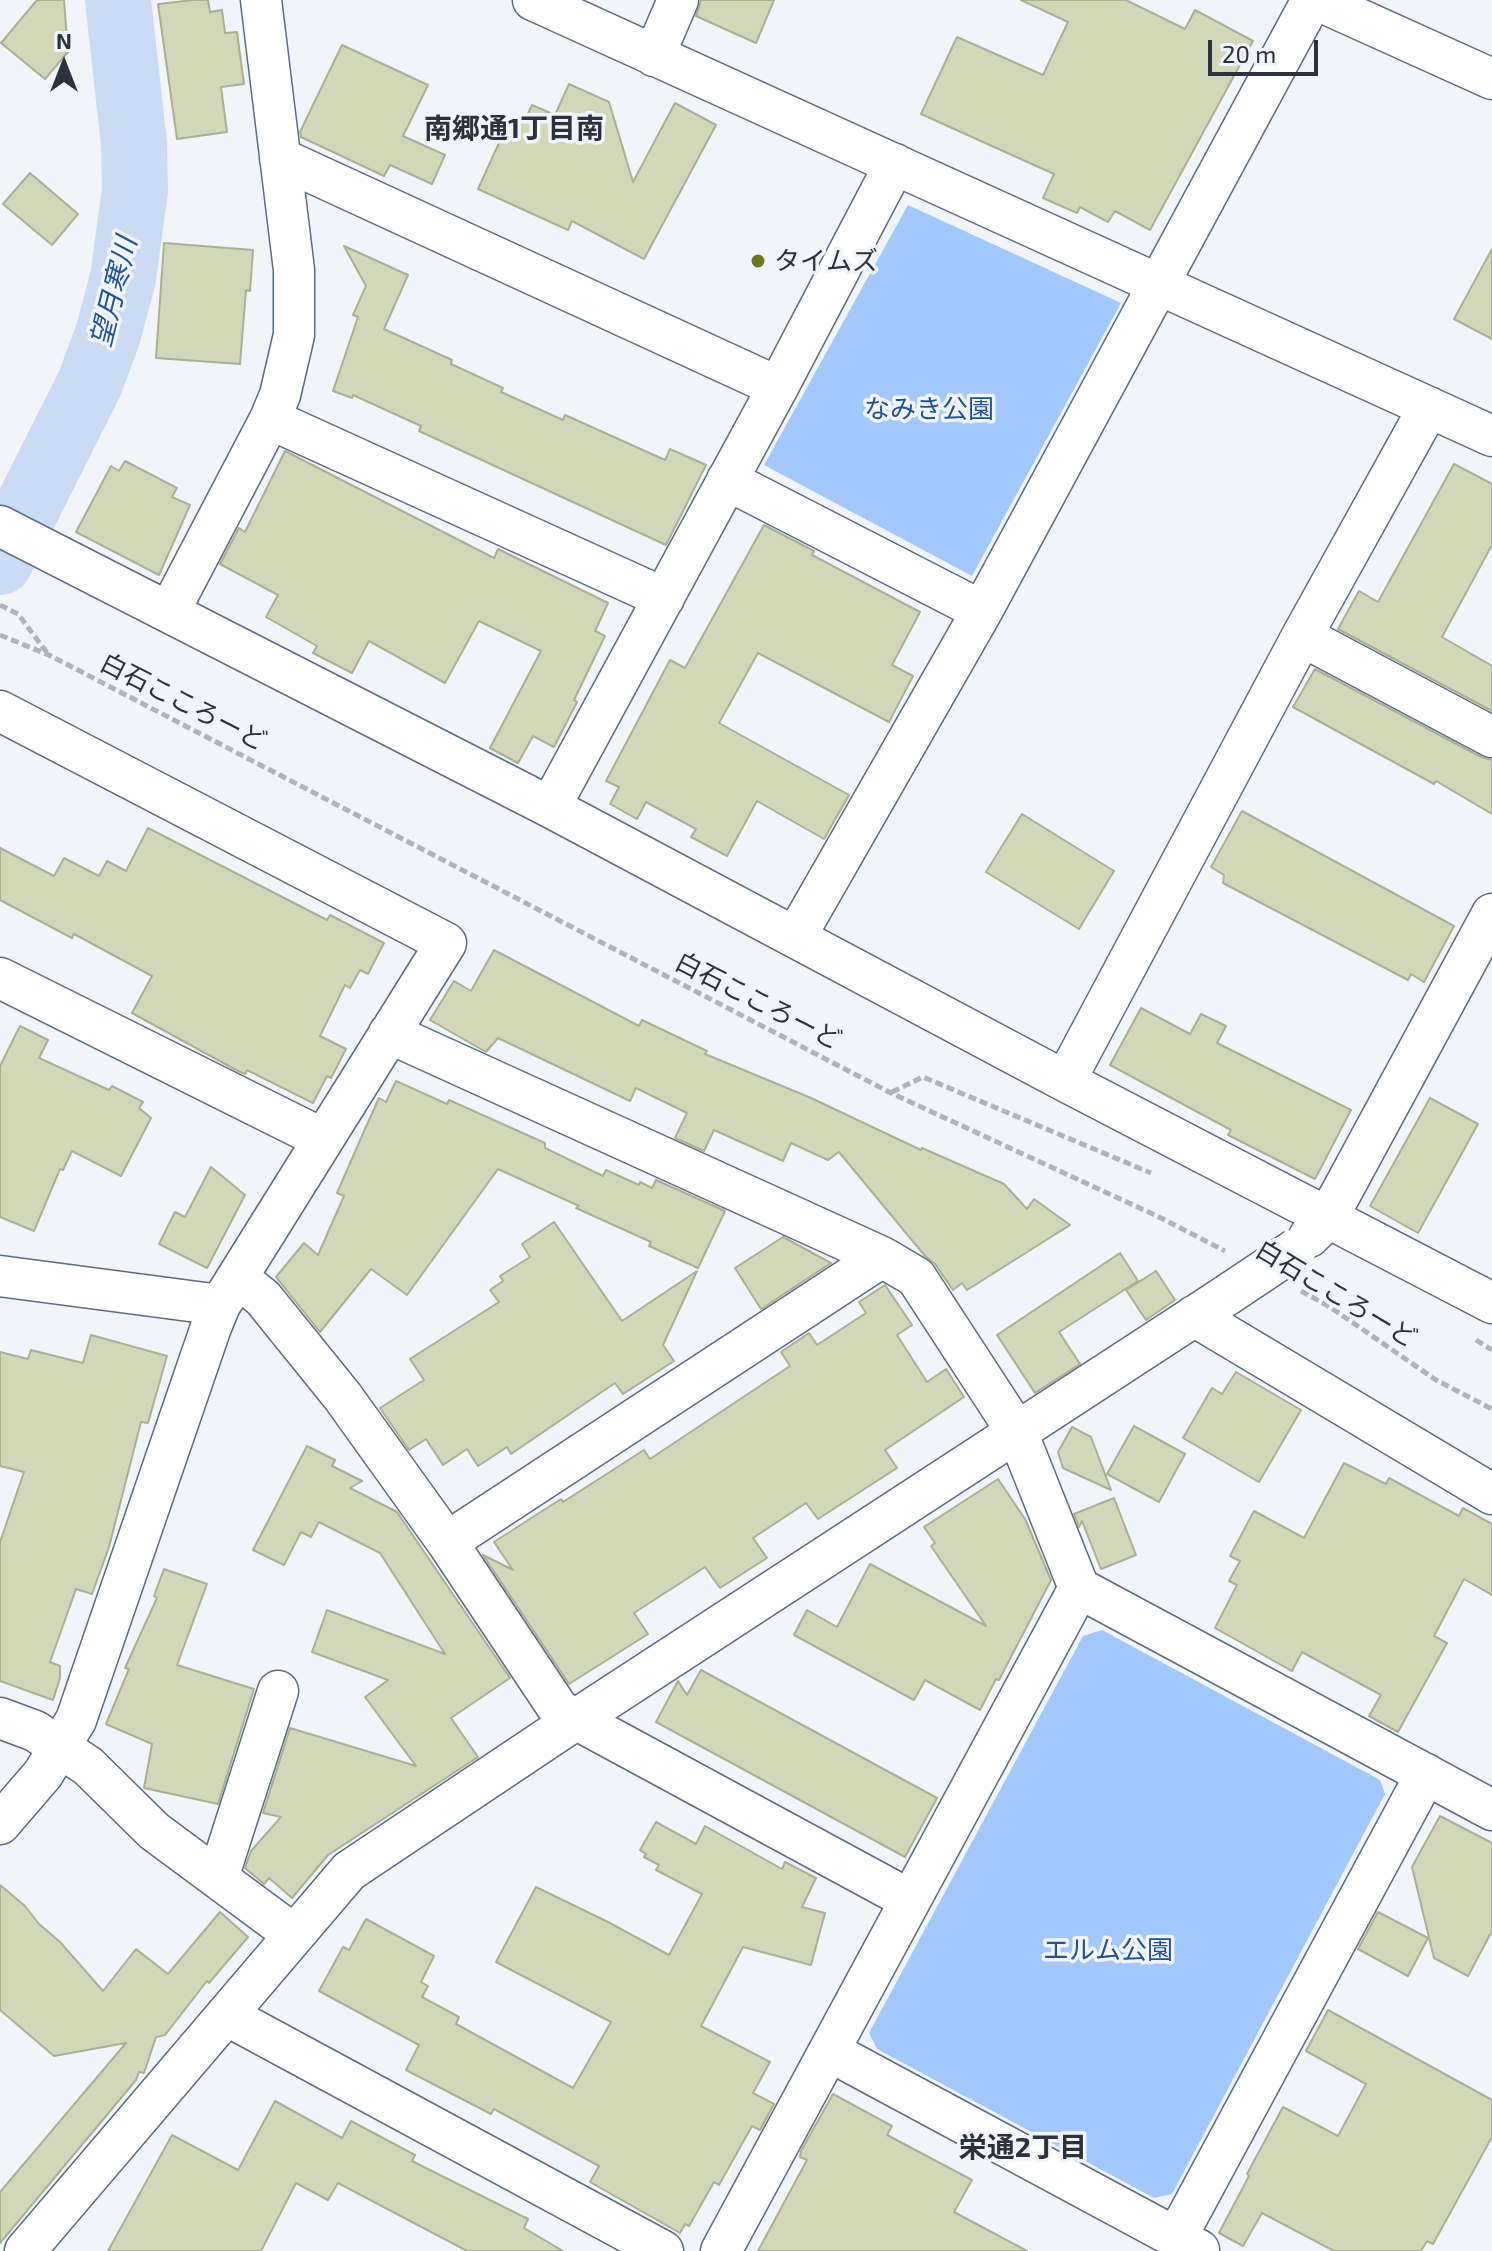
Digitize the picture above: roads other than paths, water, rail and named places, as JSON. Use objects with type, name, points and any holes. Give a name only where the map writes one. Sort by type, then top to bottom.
[{"type":"street","points":[[169,612],[270,419],[288,366],[294,335],[295,300],[261,0]]},
{"type":"street","points":[[533,0],[1492,436]]},
{"type":"street","points":[[654,56],[678,0]]},
{"type":"street","points":[[796,936],[982,611],[1157,284],[1315,0],[1492,79]]},
{"type":"street","points":[[280,158],[778,387]]},
{"type":"street","points":[[550,807],[895,164]]},
{"type":"street","points":[[1065,1081],[1302,636],[1429,407]]},
{"type":"street","points":[[270,419],[664,598]]},
{"type":"street","points":[[727,480],[982,611]]},
{"type":"street","points":[[0,526],[550,807],[1327,1219],[1492,1303]]},
{"type":"street","points":[[1302,636],[1492,737]]},
{"type":"street","points":[[0,711],[446,943],[229,1292],[211,1327],[76,1720],[43,1774],[0,1824]]},
{"type":"street","points":[[25,2251],[349,1871],[1211,1306],[1293,1267],[1327,1219],[1492,914]]},
{"type":"street","points":[[0,978],[323,1139]]},
{"type":"street","points":[[389,1033],[882,1257],[916,1277],[1017,1432],[1079,1588],[1492,1810]]},
{"type":"street","points":[[447,1542],[882,1257]]},
{"type":"street","points":[[0,1276],[229,1292],[263,1298],[343,1397],[447,1542],[559,1710],[910,1900]]},
{"type":"street","points":[[1211,1306],[1492,1494]]},
{"type":"street","points":[[721,2251],[1079,1588]]},
{"type":"street","points":[[218,1878],[278,1691]]},
{"type":"street","points":[[0,1718],[35,1731],[88,1766],[154,1831],[293,1934]]},
{"type":"street","points":[[829,2051],[1188,2245],[1426,1774]]},
{"type":"street","points":[[226,2015],[663,2251]]},
{"type":"waterway","name":"望月寒川","points":[[0,562],[90,383],[108,334],[123,278],[135,190],[134,144],[118,0]]},
{"type":"place","name":"タイムズ","points":[[758,261]]},
{"type":"district","name":"南郷通1丁目南","points":[[514,129]]},
{"type":"district","name":"栄通2丁目","points":[[1023,2148]]},
{"type":"park label","name":"なみき公園","points":[[929,409]]},
{"type":"park label","name":"エルム公園","points":[[1108,1950]]}]
